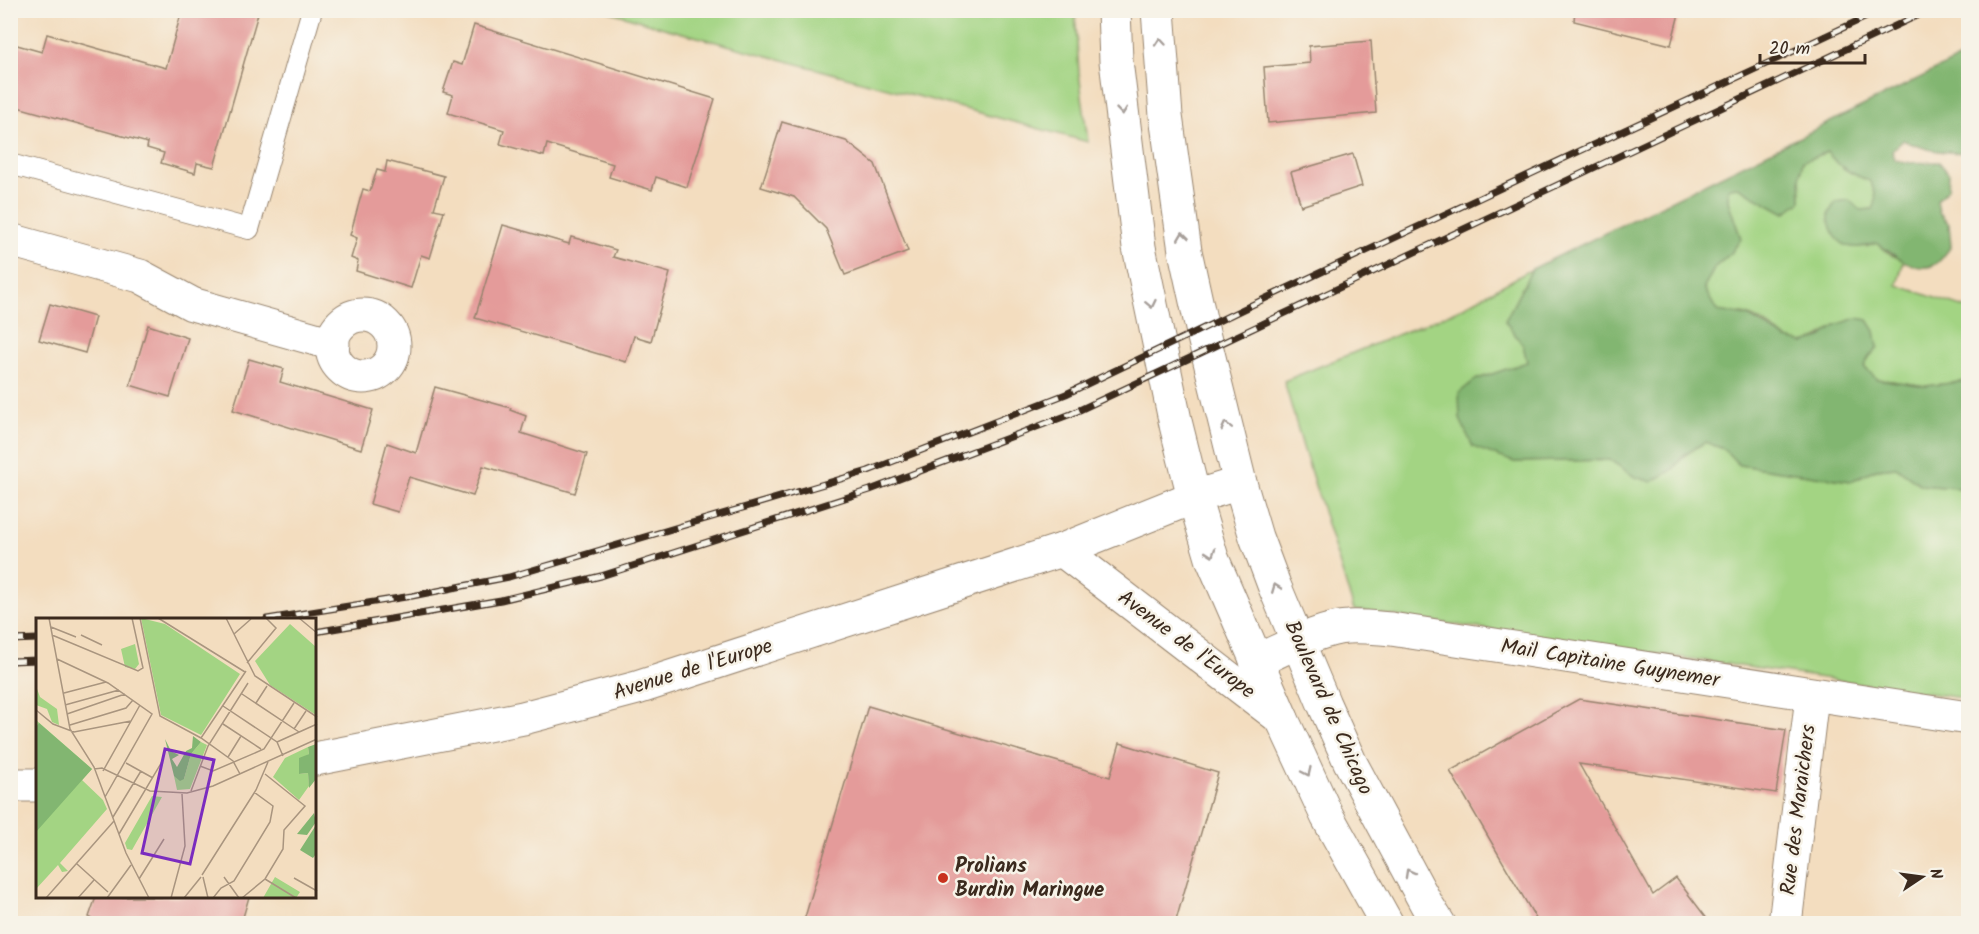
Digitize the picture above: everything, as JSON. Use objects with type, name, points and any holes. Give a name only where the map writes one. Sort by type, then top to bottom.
[{"type":"main road","points":[[1114,10],[1117,72],[1139,247],[1176,425],[1212,558],[1282,719],[1328,816],[1387,924]]},
{"type":"main road","name":"Boulevard de Chicago","points":[[1158,10],[1166,116],[1185,251],[1240,483],[1256,537],[1297,643],[1350,762],[1439,924]]},
{"type":"main road","points":[[10,240],[140,276],[192,304],[333,344]]},
{"type":"main road","name":"Avenue de l'Europe","points":[[316,759],[523,718],[637,688],[1062,550],[1194,497],[1240,483]]},
{"type":"main road","name":"Avenue de l'Europe","points":[[1062,550],[1282,719]]},
{"type":"main road","name":"Mail Capitaine Guynemer","points":[[1257,661],[1297,643],[1347,627],[1391,629],[1812,696],[1968,718]]},
{"type":"main road","name":"Rue des Maraichers","points":[[1785,924],[1812,696]]},
{"type":"main road","points":[[10,785],[36,785]]},
{"type":"lane","points":[[10,164],[249,229],[312,10]]},
{"type":"green space","points":[[608,11],[1075,11],[1079,73],[1088,142],[664,28]]},
{"type":"green space","points":[[1968,54],[1968,138],[1964,152],[1932,150],[1903,140],[1892,151],[1894,159],[1905,163],[1939,162],[1949,174],[1948,189],[1937,200],[1939,212],[1949,224],[1951,247],[1939,262],[1919,267],[1896,257],[1877,243],[1855,247],[1840,241],[1829,219],[1836,202],[1849,200],[1861,210],[1873,209],[1876,197],[1869,180],[1845,169],[1827,152],[1803,161],[1800,175],[1801,201],[1785,213],[1738,187],[1728,188],[1728,201],[1741,239],[1731,253],[1715,267],[1704,288],[1717,311],[1748,316],[1787,339],[1804,343],[1820,338],[1836,325],[1857,318],[1868,320],[1875,331],[1878,347],[1864,367],[1877,379],[1926,386],[1968,381],[1968,489],[1921,485],[1896,467],[1876,469],[1851,481],[1739,465],[1724,449],[1705,442],[1685,454],[1672,470],[1652,482],[1635,477],[1610,460],[1514,462],[1473,447],[1460,419],[1459,393],[1475,380],[1527,362],[1523,345],[1505,321],[1532,269]]},
{"type":"green space","points":[[1828,152],[1841,166],[1871,183],[1876,197],[1874,209],[1861,210],[1866,247],[1877,243],[1891,255],[1904,260],[1897,285],[1968,309],[1968,381],[1926,386],[1877,379],[1864,367],[1878,347],[1836,325],[1821,336],[1800,343],[1792,341],[1750,316],[1717,312],[1704,288],[1715,267],[1731,253],[1741,239],[1728,201],[1728,188],[1738,187],[1766,201],[1801,201],[1800,175],[1803,161]]},
{"type":"green space","points":[[1532,269],[1505,321],[1523,345],[1528,362],[1475,380],[1514,462],[1610,460],[1635,477],[1672,470],[1685,455],[1705,442],[1724,449],[1740,465],[1851,481],[1876,469],[1896,467],[1921,485],[1968,489],[1968,699],[1354,610],[1284,381],[1458,310]]},
{"type":"building","points":[[182,10],[259,10],[214,167],[197,163],[195,173],[161,163],[164,153],[147,148],[148,143],[10,105],[10,43],[42,52],[47,34],[166,68]]},
{"type":"building","points":[[1575,10],[1680,10],[1671,45],[1574,21]]},
{"type":"building","points":[[474,25],[715,99],[687,187],[656,177],[652,190],[609,177],[613,164],[547,144],[544,156],[500,144],[504,130],[448,113],[453,95],[443,92],[453,62],[462,65]]},
{"type":"building","points":[[1371,41],[1376,113],[1268,123],[1264,67],[1310,63],[1309,46]]},
{"type":"building","points":[[782,122],[846,141],[875,164],[908,251],[845,275],[826,229],[794,197],[761,187]]},
{"type":"building","points":[[1353,154],[1362,186],[1301,206],[1291,172]]},
{"type":"building","points":[[387,161],[444,176],[434,209],[444,211],[440,225],[430,258],[421,255],[411,288],[356,271],[358,261],[351,258],[357,238],[350,235],[363,189],[370,191],[377,170],[385,172]]},
{"type":"building","points":[[503,225],[569,244],[571,237],[586,241],[616,250],[613,257],[670,273],[651,341],[634,336],[626,362],[475,318]]},
{"type":"building","points":[[50,304],[95,317],[85,353],[39,340]]},
{"type":"building","points":[[148,325],[188,338],[170,397],[130,385]]},
{"type":"building","points":[[249,359],[284,369],[280,382],[373,410],[361,449],[233,410]]},
{"type":"building","points":[[435,387],[511,408],[510,410],[526,416],[521,433],[587,454],[575,493],[483,466],[473,496],[409,477],[398,512],[370,504],[387,443],[416,453]]},
{"type":"building","points":[[1579,699],[1786,730],[1776,793],[1579,764],[1653,895],[1676,878],[1711,924],[1539,924],[1450,771]]},
{"type":"building","points":[[868,706],[1110,777],[1120,743],[1218,773],[1175,924],[803,924]]},
{"type":"building","points":[[96,898],[249,898],[241,924],[90,924],[91,918],[89,917]]},
{"type":"railway","points":[[273,618],[412,596],[509,577],[868,471],[1066,394],[1881,10]]},
{"type":"railway","points":[[316,632],[501,600],[601,576],[870,490],[1071,414],[1929,10]]},
{"type":"railway","points":[[10,640],[36,639]]},
{"type":"railway","points":[[10,661],[36,660]]},
{"type":"place","name":"Prolians Burdin Maringue","points":[[943,878]]}]
